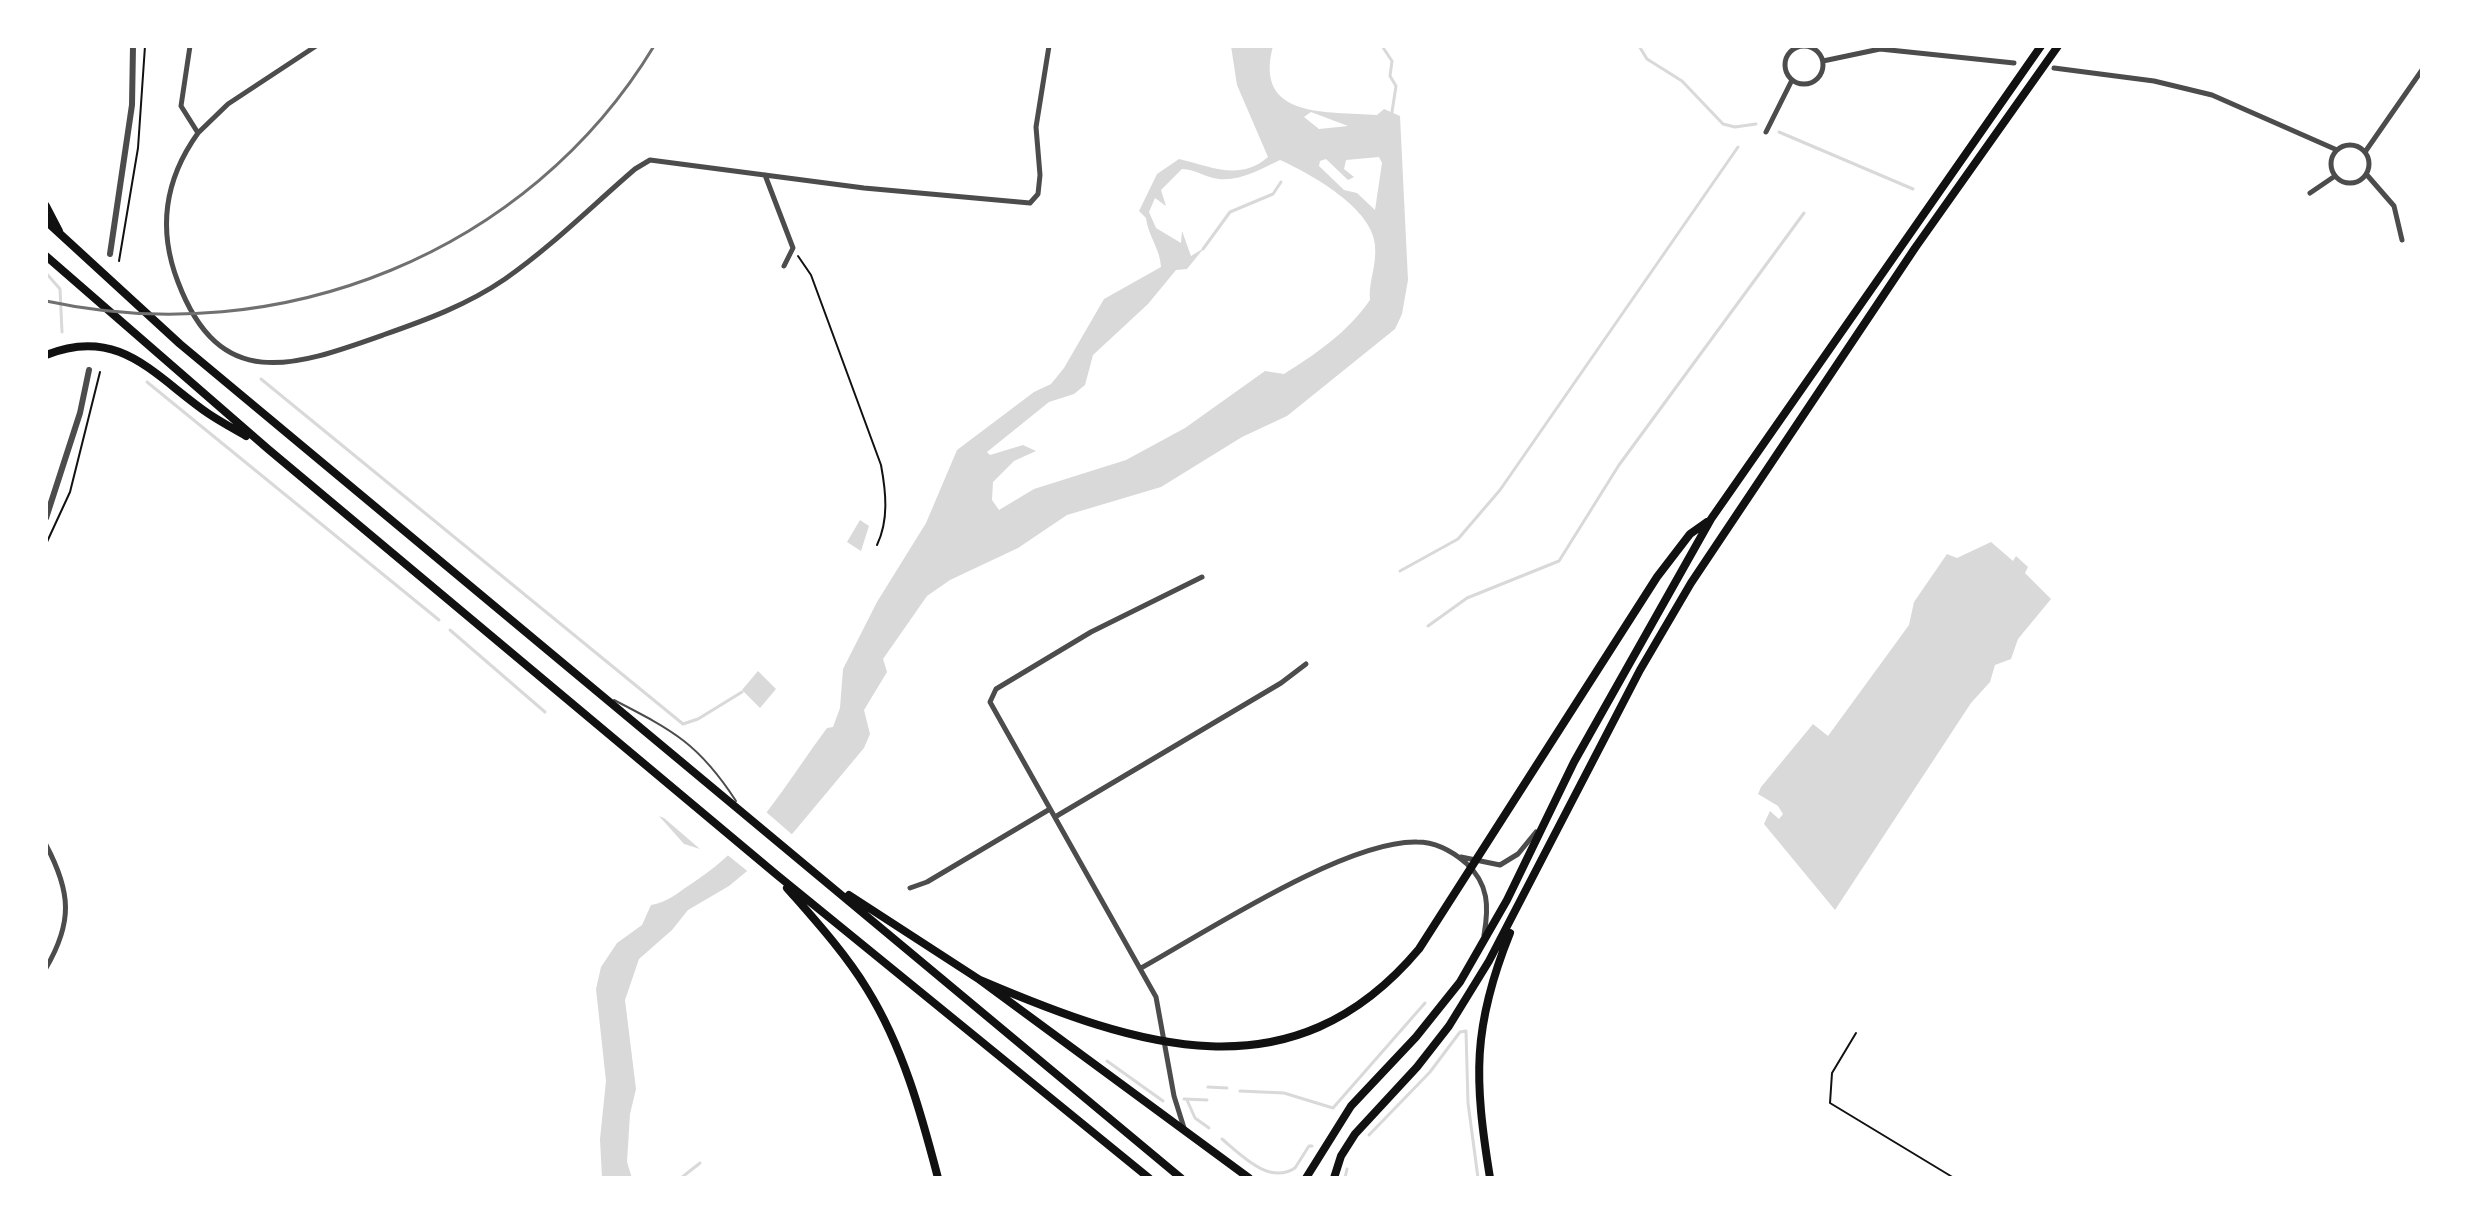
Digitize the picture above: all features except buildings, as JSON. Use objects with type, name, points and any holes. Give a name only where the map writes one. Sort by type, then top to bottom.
[{"type":"highway","points":[[1306,1178],[1351,1106],[1436,1014],[1483,946],[1611,695],[1711,519],[2041,46]]},
{"type":"highway","points":[[1334,1178],[1341,1156],[1355,1134],[1417,1067],[1449,1026],[1523,900],[1640,670],[1691,583],[1898,272],[2058,46]]},
{"type":"highway","points":[[46,206],[61,235]]},
{"type":"highway","points":[[46,221],[180,344],[1181,1178]]},
{"type":"highway","points":[[46,256],[268,449],[777,875],[1149,1178]]},
{"type":"highway","points":[[46,355],[68,347],[99,346],[125,353],[153,369],[209,414],[268,449]]},
{"type":"highway","points":[[980,980],[1094,1027],[1193,1046],[1275,1042],[1307,1033],[1349,1013],[1381,990],[1419,949],[1657,577],[1690,534],[1711,519]]},
{"type":"highway","points":[[777,875],[867,988],[902,1059],[941,1178]]},
{"type":"highway","points":[[831,885],[980,980],[1249,1178]]},
{"type":"highway","points":[[1490,1178],[1479,1099],[1481,1025],[1489,984],[1523,900]]},
{"type":"street","points":[[110,254],[132,105],[133,46]]},
{"type":"street","points":[[190,46],[181,106],[198,133]]},
{"type":"street","points":[[316,46],[228,104],[198,133],[184,153],[168,193],[165,230],[174,271],[189,310],[206,335],[244,358],[279,364],[321,356],[463,304],[523,266],[635,169],[650,160],[961,199],[1030,203],[1038,194],[1040,175],[1036,127],[1049,46]]},
{"type":"street","points":[[1801,46],[1812,48],[1823,61],[1822,72],[1814,81],[1803,84],[1792,80],[1785,63],[1790,52],[1801,46]]},
{"type":"street","points":[[1823,61],[1880,49],[2014,63]]},
{"type":"street","points":[[2054,68],[2198,90],[2337,150],[2351,145],[2365,152],[2369,159],[2367,175],[2394,206],[2402,240]]},
{"type":"street","points":[[2365,152],[2422,70]]},
{"type":"street","points":[[1766,132],[1792,80]]},
{"type":"street","points":[[2337,150],[2331,167],[2335,176],[2351,184],[2367,175]]},
{"type":"street","points":[[765,175],[793,248],[784,266]]},
{"type":"street","points":[[2310,193],[2335,176]]},
{"type":"street","points":[[46,517],[80,413],[89,370]]},
{"type":"street","points":[[1188,1136],[1174,1096],[1161,1015],[1141,968],[1130,955],[990,702],[991,692],[1091,632],[1202,577]]},
{"type":"street","points":[[1055,817],[1281,683],[1306,664]]},
{"type":"street","points":[[910,888],[927,882],[1050,809]]},
{"type":"street","points":[[1141,968],[1335,863],[1406,842],[1435,845],[1456,856],[1491,866],[1508,862],[1518,854],[1547,819]]},
{"type":"street","points":[[46,845],[62,876],[67,909],[64,929],[46,968]]},
{"type":"street","points":[[1456,856],[1482,882],[1487,905],[1483,946]]},
{"type":"lane","points":[[603,695],[675,731],[705,757],[743,813]]},
{"type":"path","points":[[119,261],[138,148],[145,46]]},
{"type":"path","points":[[793,248],[811,275],[881,465],[886,490],[884,522],[877,545]]},
{"type":"path","points":[[46,544],[70,492],[100,372]]},
{"type":"path","points":[[1856,1033],[1832,1073],[1830,1103],[1954,1178]]},
{"type":"shaded area","points":[[1231,46],[1273,46],[1270,70],[1274,87],[1284,99],[1317,111],[1377,115],[1384,109],[1400,116],[1408,280],[1402,314],[1395,329],[1287,416],[1242,437],[1161,487],[1067,515],[1018,548],[950,580],[927,596],[883,659],[887,672],[864,710],[870,734],[864,748],[793,833],[729,886],[688,910],[672,930],[639,959],[625,1000],[636,1089],[630,1114],[627,1162],[632,1178],[602,1178],[600,1139],[606,1081],[596,989],[601,967],[617,943],[642,925],[651,905],[678,893],[734,850],[767,811],[827,728],[833,727],[840,708],[843,669],[877,602],[926,523],[957,450],[1034,392],[1051,384],[1064,368],[1104,299],[1161,267],[1146,218],[1139,211],[1157,174],[1179,159],[1235,170],[1257,165],[1268,157],[1237,85]],"holes":[[[1311,112],[1348,126],[1319,129],[1304,117]],[[1379,157],[1382,163],[1375,210],[1357,193],[1344,190],[1319,166],[1320,161],[1326,159],[1348,180],[1354,177],[1344,169],[1346,160]],[[1280,160],[1323,183],[1352,206],[1371,231],[1375,245],[1370,300],[1352,323],[1331,342],[1284,374],[1265,371],[1185,428],[1126,460],[1034,489],[999,510],[992,500],[993,482],[1014,461],[1036,451],[1023,445],[990,455],[987,452],[1049,402],[1074,394],[1085,385],[1093,355],[1148,304],[1176,270],[1187,269],[1204,248],[1191,256],[1182,231],[1181,243],[1156,228],[1149,212],[1155,198],[1166,206],[1161,190],[1182,169],[1227,179],[1251,174]]]},
{"type":"shaded area","points":[[860,520],[869,526],[861,551],[847,542]]},
{"type":"shaded area","points":[[1991,542],[2013,561],[2016,556],[2028,567],[2025,573],[2051,599],[2018,639],[2011,659],[1995,665],[1990,682],[1971,703],[1835,910],[1764,824],[1770,811],[1779,819],[1783,814],[1778,806],[1758,794],[1813,724],[1828,736],[1909,625],[1914,602],[1947,554],[1957,558]]},
{"type":"shaded area","points":[[758,671],[776,689],[760,708],[742,690]]},
{"type":"shaded area","points":[[659,816],[664,818],[700,849],[684,844]]},
{"type":"pier","points":[[765,811],[795,837],[751,874],[725,853]]},
{"type":"waterway","points":[[1382,46],[1392,61],[1390,76],[1396,86],[1392,112]]},
{"type":"waterway","points":[[1639,46],[1647,59],[1682,81],[1723,124],[1735,127],[1756,124]]},
{"type":"waterway","points":[[1779,132],[1913,189]]},
{"type":"waterway","points":[[1400,571],[1458,539],[1500,490],[1738,147]]},
{"type":"waterway","points":[[1203,249],[1230,212],[1273,194],[1281,182]]},
{"type":"waterway","points":[[1428,626],[1467,598],[1559,561],[1619,465],[1804,213]]},
{"type":"waterway","points":[[46,273],[60,289],[62,332]]},
{"type":"waterway","points":[[261,379],[683,724],[698,719],[742,692]]},
{"type":"waterway","points":[[147,382],[439,620]]},
{"type":"waterway","points":[[450,630],[545,712]]},
{"type":"waterway","points":[[1240,1091],[1284,1093],[1333,1108],[1425,1003]]},
{"type":"waterway","points":[[1369,1135],[1430,1072],[1460,1032],[1466,1031],[1468,1103],[1478,1178]]},
{"type":"waterway","points":[[1107,1061],[1163,1101]]},
{"type":"waterway","points":[[1208,1087],[1227,1088]]},
{"type":"waterway","points":[[1184,1099],[1207,1100]]},
{"type":"waterway","points":[[1187,1100],[1195,1118],[1209,1128]]},
{"type":"waterway","points":[[1222,1139],[1256,1166],[1275,1173],[1295,1168],[1312,1146]]},
{"type":"waterway","points":[[681,1178],[700,1163]]},
{"type":"waterway","points":[[1345,1178],[1347,1169]]},
{"type":"railway","points":[[46,301],[134,313],[222,312],[308,297],[391,270],[468,231],[539,180],[602,118],[654,46]]}]
